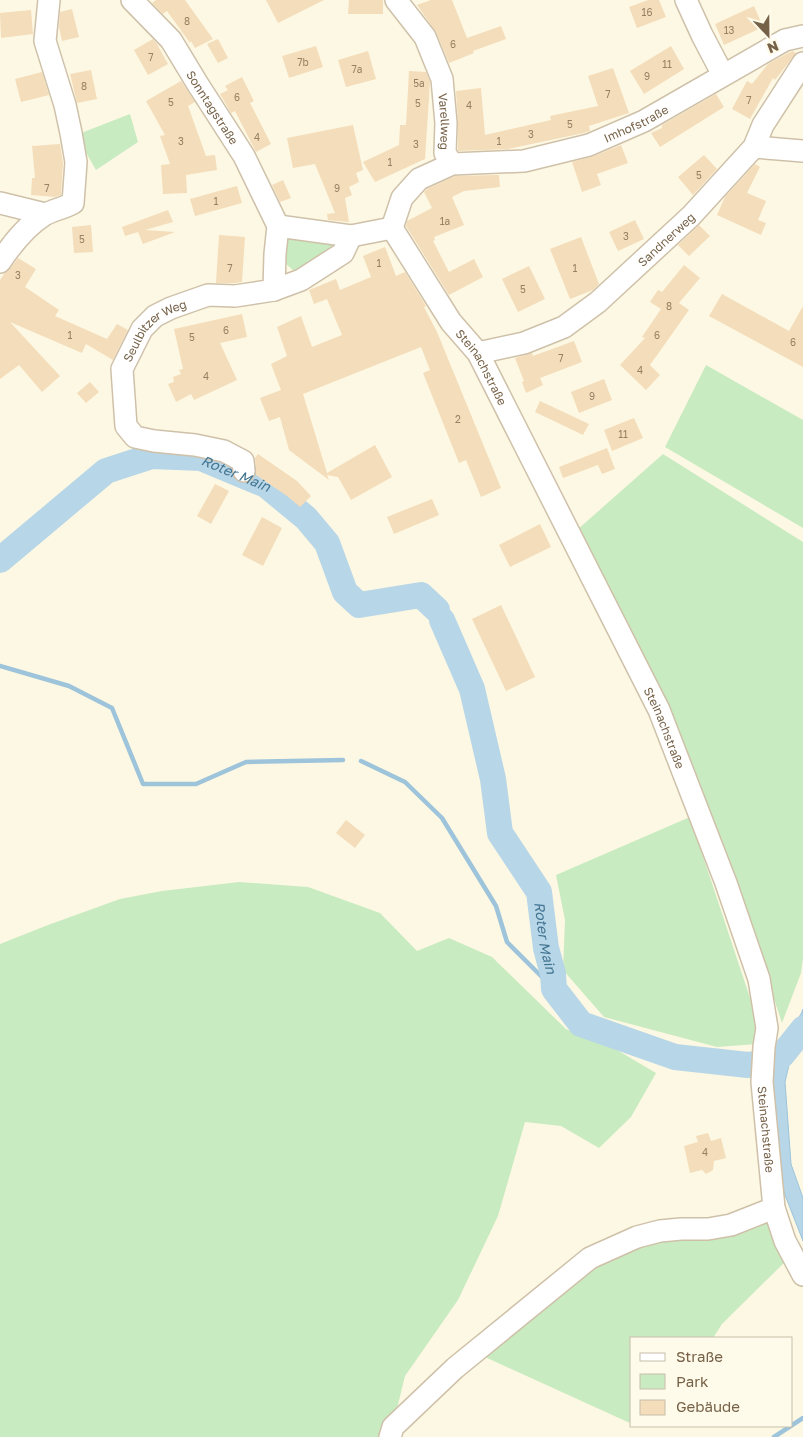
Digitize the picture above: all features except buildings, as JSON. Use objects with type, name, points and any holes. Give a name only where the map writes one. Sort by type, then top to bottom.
[{"type":"street","points":[[0,262],[13,242],[28,226],[45,214],[73,203],[76,162],[71,133],[65,105],[45,41],[49,0]]},
{"type":"street","name":"Sonntagstraße","points":[[132,0],[172,40],[244,156],[278,226]]},
{"type":"street","name":"Varellweg","points":[[392,228],[402,198],[413,186],[419,180],[452,164],[445,153],[446,123],[442,79],[425,36],[396,0]]},
{"type":"street","points":[[686,0],[723,75]]},
{"type":"street","name":"Imhofstraße","points":[[452,164],[524,161],[589,145],[644,122],[785,40],[803,36]]},
{"type":"street","name":"Sandnerweg","points":[[478,353],[524,343],[564,327],[593,305],[691,216],[754,147],[763,125],[803,64]]},
{"type":"street","points":[[754,147],[803,151]]},
{"type":"street","points":[[0,203],[45,214]]},
{"type":"street","points":[[351,236],[343,253],[329,263],[301,280],[274,290],[278,226],[351,236],[392,228]]},
{"type":"street","name":"Steinachstraße","points":[[392,228],[451,322],[478,353],[659,710],[726,883],[759,979],[767,1028],[762,1082],[774,1208],[785,1241],[803,1274]]},
{"type":"street","name":"Seulbitzer Weg","points":[[244,471],[243,461],[224,451],[195,444],[154,441],[135,437],[126,426],[122,369],[142,329],[155,316],[171,308],[208,295],[235,296],[274,290]]},
{"type":"street","points":[[390,1437],[393,1426],[455,1368],[590,1258],[637,1237],[660,1231],[708,1229],[731,1225],[774,1208]]},
{"type":"green space","points":[[130,114],[138,142],[96,170],[84,149],[81,133]]},
{"type":"green space","points":[[290,236],[332,241],[337,251],[295,272],[284,262],[285,239]]},
{"type":"green space","points":[[706,365],[803,420],[803,528],[665,447]]},
{"type":"green space","points":[[663,454],[803,542],[803,958],[801,973],[782,1023],[749,923],[577,530]]},
{"type":"green space","points":[[690,817],[756,1016],[757,1044],[717,1047],[604,1017],[563,970],[565,920],[556,875]]},
{"type":"green space","points":[[239,882],[308,887],[380,913],[417,951],[449,938],[492,957],[566,1029],[617,1050],[656,1073],[631,1117],[599,1148],[561,1126],[525,1122],[498,1216],[458,1300],[405,1376],[390,1437],[0,1437],[0,944],[120,899],[162,891]]},
{"type":"green space","points":[[774,1208],[792,1255],[722,1324],[714,1337],[630,1337],[630,1423],[474,1352],[590,1258]]},
{"type":"water","points":[[803,1009],[803,1039],[792,1052],[785,1082],[791,1164],[803,1198],[803,1241],[785,1195],[777,1167],[773,1054]]},
{"type":"waterway","name":"Roter Main","points":[[0,560],[106,471],[152,456],[201,458],[266,485],[306,518],[327,543],[345,592],[359,605],[421,595],[437,610]]},
{"type":"waterway","name":"Roter Main","points":[[442,620],[472,689],[493,779],[500,833],[539,892],[546,948],[553,974],[554,989],[581,1024],[675,1057],[748,1065],[774,1062],[803,1029]]},
{"type":"waterway","points":[[0,666],[69,686],[112,708],[143,784],[196,784],[246,762],[343,760]]},
{"type":"waterway","points":[[361,761],[405,782],[442,818],[496,906],[507,942],[554,989]]},
{"type":"waterway","points":[[793,1425],[803,1418]]},
{"type":"waterway","points":[[774,1437],[789,1427]]}]
